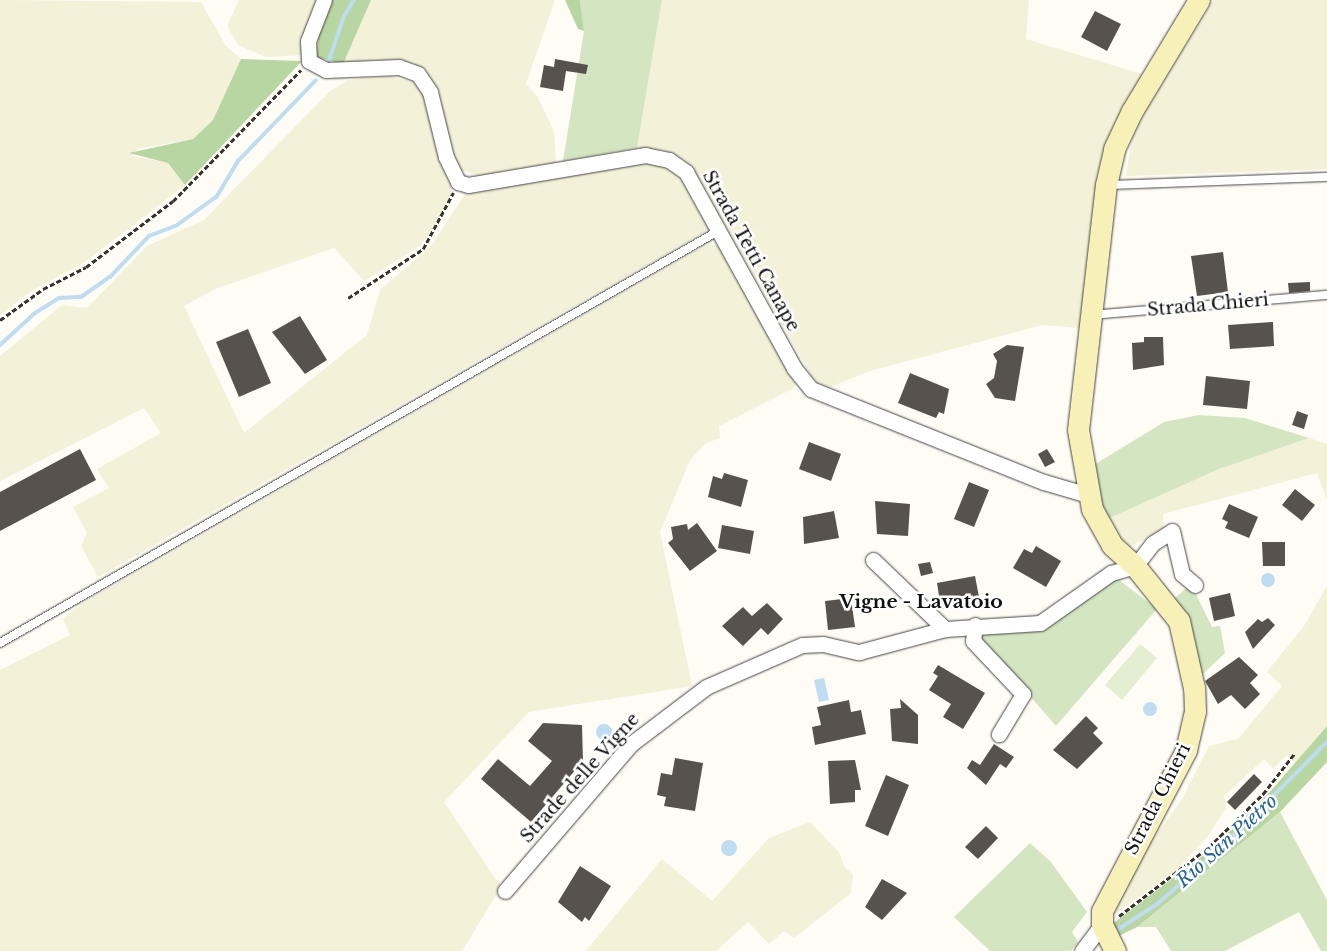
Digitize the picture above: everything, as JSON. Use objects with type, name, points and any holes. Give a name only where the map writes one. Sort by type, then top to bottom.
[{"type":"main road","name":"Strada Chieri","points":[[1102,924],[1107,894],[1186,750],[1195,711],[1191,664],[1179,621],[1135,566],[1112,545],[1088,495],[1078,430],[1090,315],[1106,185],[1114,149],[1132,111],[1199,0]]},
{"type":"main road","points":[[1102,924],[1115,951]]},
{"type":"street","points":[[324,0],[308,41],[319,67],[399,67],[418,74],[430,92],[446,157],[458,182]]},
{"type":"street","name":"Strada Tetti Canape","points":[[458,182],[468,185],[645,155],[669,160],[686,172],[720,230],[794,368],[811,389],[1044,482],[1088,495]]},
{"type":"street","points":[[1135,566],[1152,543],[1172,531],[1182,574],[1195,585]]},
{"type":"street","points":[[873,560],[945,629]]},
{"type":"street","name":"Strade delle Vigne","points":[[505,891],[631,744],[706,687],[802,645],[823,644],[859,652],[945,629],[975,625],[1028,625],[1052,619],[1111,573],[1135,566]]},
{"type":"street","points":[[975,625],[973,641],[1023,694],[999,734]]},
{"type":"street","name":"Strada Chieri","points":[[1082,951],[1102,924]]},
{"type":"lane","points":[[1106,185],[1327,177]]},
{"type":"lane","points":[[0,643],[720,230]]},
{"type":"lane","name":"Strada Chieri","points":[[1090,315],[1327,295]]},
{"type":"path","points":[[0,320],[44,289],[86,267],[173,201],[319,67]]},
{"type":"path","points":[[348,298],[423,249],[442,222],[458,182]]},
{"type":"path","points":[[1102,924],[1126,913],[1209,847],[1263,794],[1294,754]]},
{"type":"shaded area","points":[[0,0],[201,2],[226,46],[241,59],[213,120],[193,139],[137,149],[132,156],[168,163],[185,185],[85,262],[33,290],[0,315]]},
{"type":"shaded area","points":[[239,0],[319,0],[304,55],[266,57],[238,45],[227,26]]},
{"type":"shaded area","points":[[371,0],[555,0],[526,84],[537,96],[554,131],[556,163],[480,176],[458,169],[430,77],[414,63],[343,64]]},
{"type":"shaded area","points":[[662,0],[1029,0],[1026,39],[1142,74],[1081,328],[1042,325],[870,371],[830,387],[815,382],[690,165],[678,156],[637,148]]},
{"type":"shaded area","points":[[1214,0],[1327,0],[1327,169],[1126,176],[1132,138],[1149,104]]},
{"type":"shaded area","points":[[389,76],[419,84],[428,95],[451,182],[451,193],[438,220],[420,246],[364,281],[334,248],[215,289],[184,306],[244,433],[367,335],[380,290],[432,245],[467,191],[643,160],[657,162],[680,175],[710,229],[98,577],[81,546],[87,533],[73,507],[109,488],[97,469],[161,433],[144,408],[0,481],[0,356],[62,305],[87,308],[147,246],[204,220],[330,91],[349,80]]},
{"type":"shaded area","points":[[706,245],[719,245],[796,380],[794,388],[719,426],[720,438],[706,443],[690,460],[660,532],[692,686],[529,712],[444,802],[501,887],[462,951],[0,951],[0,670],[70,635],[63,619],[78,606]]},
{"type":"shaded area","points":[[1309,438],[1327,444],[1327,500],[1317,473],[1163,514],[1164,528],[1128,548],[1105,520],[1219,469]]},
{"type":"shaded area","points":[[1327,586],[1327,726],[1295,763],[1287,755],[1273,769],[1264,759],[1224,796],[1227,806],[1208,836],[1176,871],[1111,917],[1145,850],[1182,799],[1209,746],[1238,739],[1282,686],[1267,672],[1304,626]]},
{"type":"shaded area","points":[[810,822],[839,852],[845,868],[853,874],[851,893],[794,938],[784,931],[769,944],[748,922],[716,951],[586,951],[662,859],[712,901],[769,838]]},
{"type":"green space","points":[[331,0],[371,0],[343,64],[316,57],[319,29]]},
{"type":"green space","points":[[565,0],[580,0],[584,31],[578,29]]},
{"type":"green space","points":[[580,0],[662,0],[637,148],[563,161],[584,31]]},
{"type":"green space","points":[[241,59],[302,61],[185,185],[168,163],[129,153],[193,139],[213,120]]},
{"type":"green space","points":[[1199,415],[1245,418],[1309,438],[1219,469],[1105,520],[1089,468],[1164,422]]},
{"type":"green space","points":[[1115,577],[1157,609],[1056,726],[979,638],[981,630],[1032,629]]},
{"type":"green space","points":[[1191,584],[1212,627],[1220,626],[1225,653],[1200,677],[1189,622],[1175,598]]},
{"type":"green space","points":[[1140,644],[1157,658],[1122,700],[1105,685]]},
{"type":"green space","points":[[1327,726],[1327,762],[1280,812],[1137,927],[1115,938],[1111,925],[1210,850],[1268,794]]},
{"type":"green space","points":[[1280,812],[1327,900],[1327,951],[1321,951],[1299,912],[1225,951],[1171,951],[1156,927],[1137,927]]},
{"type":"green space","points":[[1030,843],[1051,862],[1087,912],[1072,932],[1078,942],[1071,951],[990,951],[954,917]]},
{"type":"water","points":[[1268,573],[1273,575],[1275,580],[1273,585],[1268,587],[1263,585],[1261,580],[1263,575]]},
{"type":"water","points":[[824,678],[829,700],[819,702],[814,680]]},
{"type":"water","points":[[1150,702],[1155,704],[1157,709],[1155,714],[1150,716],[1145,714],[1143,709],[1145,704]]},
{"type":"water","points":[[604,724],[610,726],[612,732],[610,738],[604,740],[598,738],[596,732],[598,726]]},
{"type":"water","points":[[726,840],[732,840],[737,845],[735,854],[726,856],[721,851],[721,845]]},
{"type":"building","points":[[1095,11],[1121,24],[1107,51],[1081,37]]},
{"type":"building","points":[[555,59],[588,65],[586,74],[566,71],[563,91],[540,87],[544,65],[554,67]]},
{"type":"building","points":[[1223,252],[1228,292],[1197,296],[1191,256]]},
{"type":"building","points":[[1310,282],[1310,291],[1289,293],[1288,283]]},
{"type":"building","points":[[300,316],[327,360],[305,374],[272,332]]},
{"type":"building","points":[[1273,322],[1274,346],[1230,349],[1228,325]]},
{"type":"building","points":[[248,329],[271,383],[239,397],[216,342]]},
{"type":"building","points":[[1144,337],[1163,337],[1164,365],[1133,370],[1132,343],[1144,342]]},
{"type":"building","points":[[1007,345],[1024,347],[1015,401],[995,398],[986,384],[994,378],[997,361],[993,354]]},
{"type":"building","points":[[910,373],[949,389],[944,414],[939,412],[936,418],[898,403]]},
{"type":"building","points":[[1206,376],[1250,381],[1247,409],[1203,405]]},
{"type":"building","points":[[1297,411],[1308,415],[1304,429],[1292,425]]},
{"type":"building","points":[[809,442],[841,454],[831,481],[799,469]]},
{"type":"building","points":[[80,449],[96,480],[0,531],[0,492]]},
{"type":"building","points":[[1047,449],[1055,462],[1045,467],[1038,454]]},
{"type":"building","points":[[724,473],[748,480],[741,507],[708,497],[713,476],[722,479]]},
{"type":"building","points":[[969,482],[989,490],[974,527],[954,519]]},
{"type":"building","points":[[1295,489],[1315,505],[1302,521],[1282,505]]},
{"type":"building","points":[[875,501],[910,504],[908,536],[877,534]]},
{"type":"building","points":[[1229,504],[1258,517],[1249,538],[1225,528],[1228,522],[1222,519]]},
{"type":"building","points":[[834,511],[839,538],[804,544],[803,517]]},
{"type":"building","points":[[697,523],[717,551],[690,571],[668,543],[673,539],[671,527],[687,524],[688,530]]},
{"type":"building","points":[[722,525],[754,531],[750,554],[718,548]]},
{"type":"building","points":[[1262,542],[1285,542],[1285,566],[1263,566]]},
{"type":"building","points":[[1036,546],[1061,561],[1046,587],[1013,568],[1024,549],[1032,553]]},
{"type":"building","points":[[930,562],[933,573],[921,576],[918,564]]},
{"type":"building","points":[[975,576],[980,602],[941,609],[937,583]]},
{"type":"building","points":[[1230,593],[1235,616],[1214,621],[1209,598]]},
{"type":"building","points":[[851,598],[855,627],[828,630],[825,601]]},
{"type":"building","points":[[767,603],[783,619],[768,635],[761,628],[743,646],[722,626],[743,607],[752,616]]},
{"type":"building","points":[[1268,618],[1275,625],[1253,649],[1245,632],[1258,619],[1262,622]]},
{"type":"building","points":[[1239,657],[1258,675],[1250,683],[1260,694],[1245,709],[1231,695],[1218,704],[1205,681]]},
{"type":"building","points":[[938,665],[985,693],[963,729],[943,717],[951,704],[929,690],[938,676],[933,673]]},
{"type":"building","points":[[900,699],[918,715],[918,744],[892,741],[890,709],[901,708]]},
{"type":"building","points":[[849,700],[851,712],[861,710],[866,734],[815,745],[812,727],[821,725],[817,707]]},
{"type":"building","points":[[1086,716],[1098,728],[1093,733],[1103,743],[1077,769],[1053,750]]},
{"type":"building","points":[[543,723],[582,725],[583,761],[531,822],[481,779],[498,759],[530,786],[552,761],[528,741]]},
{"type":"building","points":[[994,744],[1014,757],[1006,768],[1000,764],[986,785],[967,768],[972,760],[980,765]]},
{"type":"building","points":[[675,758],[703,763],[695,811],[664,806],[666,797],[657,795],[661,773],[672,775]]},
{"type":"building","points":[[855,760],[861,790],[855,790],[855,802],[830,804],[828,761]]},
{"type":"building","points":[[1254,774],[1262,782],[1235,810],[1227,802]]},
{"type":"building","points":[[886,775],[909,785],[888,836],[865,826]]},
{"type":"building","points":[[986,826],[998,838],[978,859],[965,847]]},
{"type":"building","points":[[580,866],[611,886],[589,921],[585,917],[582,922],[558,902]]},
{"type":"building","points":[[882,879],[907,893],[882,920],[865,907]]},
{"type":"waterway","points":[[329,60],[344,16],[354,0]]},
{"type":"waterway","points":[[0,345],[35,313],[59,298],[81,297],[110,277],[149,236],[177,225],[217,196],[238,161],[316,80]]},
{"type":"waterway","name":"Rio San Pietro","points":[[1117,930],[1157,904],[1215,854],[1327,742]]},
{"type":"district","name":"Vigne - Lavatoio","points":[[921,602]]}]
